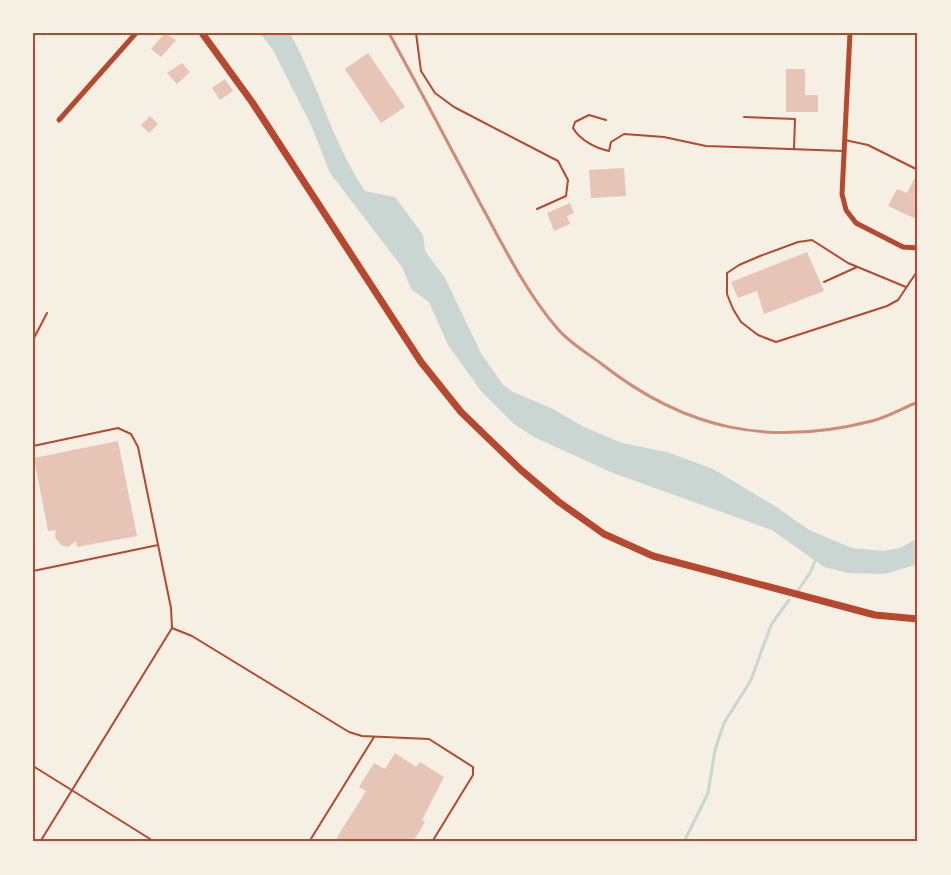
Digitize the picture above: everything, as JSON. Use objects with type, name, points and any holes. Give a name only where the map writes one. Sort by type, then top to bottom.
[{"type":"street","points":[[59,120],[136,33]]},
{"type":"street","points":[[202,33],[252,102],[421,362],[445,394],[521,470],[559,502],[604,534],[653,556],[875,615],[918,619]]},
{"type":"street","points":[[849,33],[842,194],[846,210],[856,223],[903,247],[918,248]]},
{"type":"lane","points":[[416,33],[421,71],[435,93],[454,107],[558,161],[568,180],[566,196],[537,208]]},
{"type":"lane","points":[[606,120],[589,115],[575,122],[573,128],[586,141],[604,150],[609,150],[611,142],[624,134],[664,137],[706,146],[844,152]]},
{"type":"lane","points":[[744,117],[795,119],[794,149]]},
{"type":"lane","points":[[845,140],[868,145],[918,170]]},
{"type":"lane","points":[[906,287],[856,267],[812,240],[739,265],[727,273],[726,294],[741,322],[758,335],[776,342],[898,300],[918,270]]},
{"type":"lane","points":[[824,282],[856,267]]},
{"type":"lane","points":[[33,340],[47,313]]},
{"type":"lane","points":[[33,446],[118,428],[131,434],[138,447],[171,608],[172,628],[40,842]]},
{"type":"lane","points":[[33,571],[158,545]]},
{"type":"lane","points":[[172,628],[192,636],[349,732],[362,736],[429,739],[473,767],[473,775],[432,842]]},
{"type":"lane","points":[[309,842],[374,737]]},
{"type":"lane","points":[[33,766],[155,842]]},
{"type":"shaded area","points":[[260,33],[290,33],[353,172],[365,191],[395,197],[423,235],[425,251],[445,278],[481,353],[503,385],[584,427],[622,443],[667,452],[713,469],[775,506],[809,530],[852,548],[883,551],[900,548],[918,538],[918,564],[885,574],[848,573],[824,567],[772,530],[613,473],[534,437],[514,424],[481,391],[448,345],[429,302],[411,289],[402,267],[330,173],[311,125],[273,50]]},
{"type":"building","points":[[165,33],[176,40],[161,57],[151,49]]},
{"type":"building","points":[[368,53],[405,107],[381,123],[345,69]]},
{"type":"building","points":[[182,63],[190,72],[177,84],[167,73]]},
{"type":"building","points":[[786,69],[805,69],[805,95],[818,95],[818,112],[786,112]]},
{"type":"building","points":[[225,79],[233,91],[220,100],[212,88]]},
{"type":"building","points":[[150,116],[158,124],[149,133],[141,125]]},
{"type":"building","points":[[624,168],[626,196],[591,198],[589,170]]},
{"type":"building","points":[[914,179],[918,180],[918,220],[888,206],[897,189],[907,193]]},
{"type":"building","points":[[570,203],[574,213],[567,216],[570,224],[554,231],[547,213]]},
{"type":"building","points":[[807,252],[824,291],[764,314],[757,291],[738,298],[731,282]]},
{"type":"building","points":[[118,441],[137,536],[77,547],[76,541],[68,547],[61,545],[55,537],[56,530],[48,531],[34,458]]},
{"type":"building","points":[[395,753],[416,767],[420,762],[444,777],[422,820],[425,822],[413,842],[342,842],[336,839],[366,791],[359,787],[374,763],[385,769]]},
{"type":"waterway","points":[[797,592],[816,559]]},
{"type":"waterway","points":[[684,842],[708,793],[715,750],[724,723],[751,680],[771,625],[789,600]]},
{"type":"railway","points":[[389,33],[507,253],[535,300],[567,339],[634,387],[666,405],[698,418],[730,427],[764,432],[835,429],[878,419],[918,402]]}]
